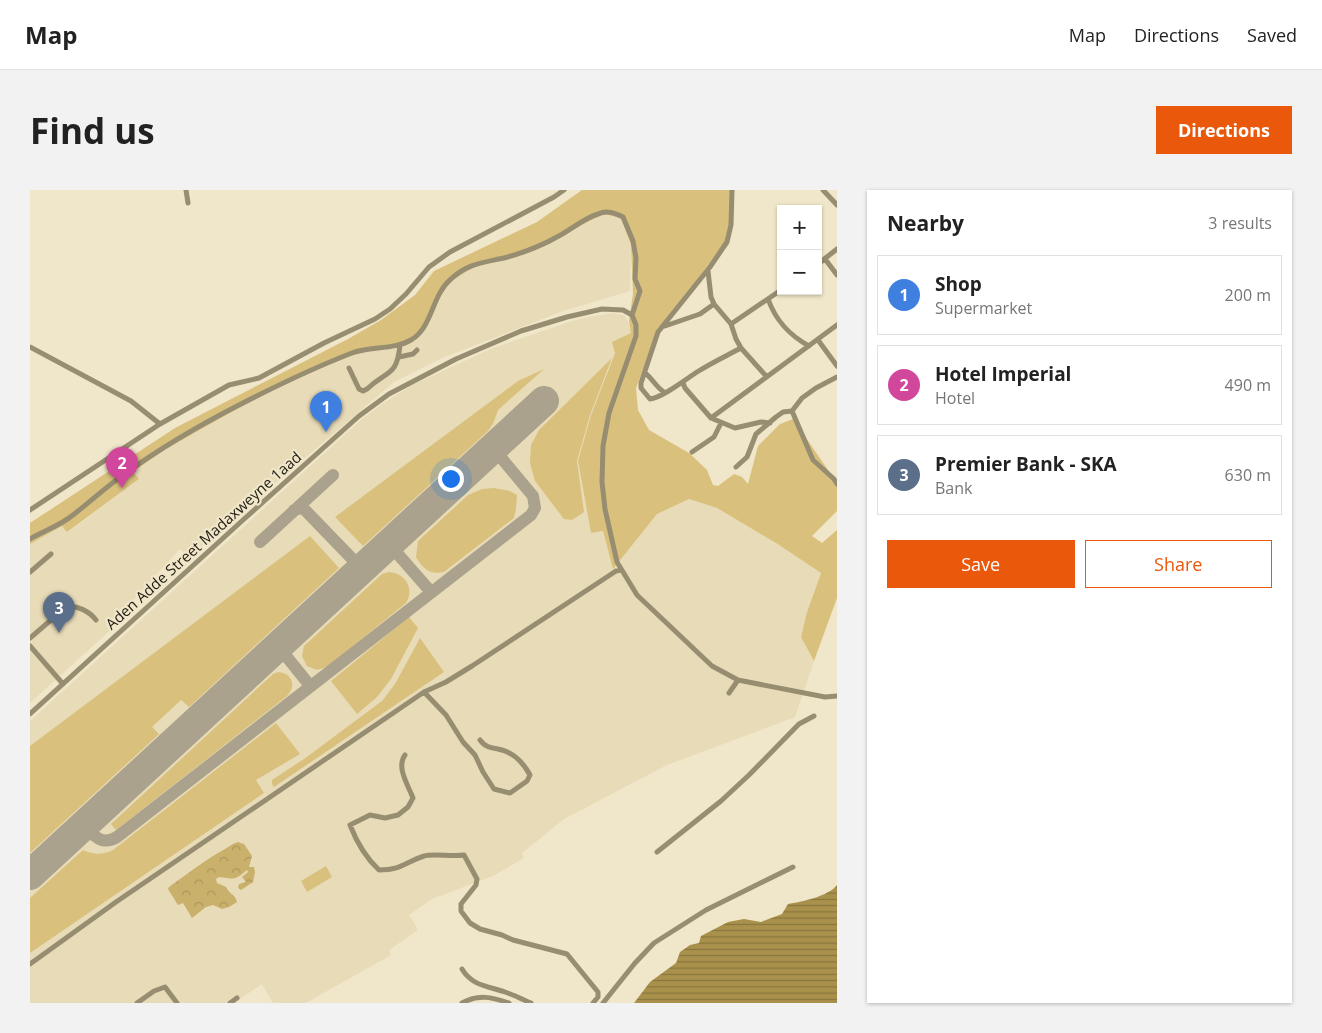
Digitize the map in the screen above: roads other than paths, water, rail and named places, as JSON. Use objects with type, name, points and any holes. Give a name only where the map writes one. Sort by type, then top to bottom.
[{"type":"street","points":[[186,190],[188,203]]},
{"type":"street","points":[[31,508],[160,424],[229,385],[259,378],[324,343],[375,319],[390,309],[406,294],[429,266],[450,252],[564,190]]},
{"type":"street","points":[[732,190],[730,235],[725,247],[708,271],[658,332],[641,383],[643,392],[650,399],[653,399],[741,348]]},
{"type":"street","points":[[823,190],[837,205]]},
{"type":"street","points":[[30,538],[74,515],[124,474],[168,444],[234,407],[285,381],[351,353],[400,344],[411,340],[422,331],[442,288],[458,272],[478,263],[498,259],[541,245],[591,217],[605,212],[617,214],[623,217],[633,241],[636,258],[635,279],[640,291],[632,315],[636,325],[636,336],[609,413],[603,446],[602,482],[605,509],[617,562],[637,595],[712,666],[738,680],[825,697],[837,696]]},
{"type":"street","points":[[822,261],[837,250]]},
{"type":"street","points":[[825,259],[837,275]]},
{"type":"street","points":[[708,271],[711,297],[714,304],[731,324],[741,348],[766,376]]},
{"type":"street","points":[[731,324],[777,293]]},
{"type":"street","points":[[768,299],[771,309],[784,327],[793,337],[808,346]]},
{"type":"street","points":[[664,326],[700,314],[714,304]]},
{"type":"street","name":"Aden Adde Street Madaxweyne 1aad","points":[[30,714],[359,416],[389,394],[456,359],[521,331],[602,309],[623,310],[632,315]]},
{"type":"street","points":[[711,418],[837,325]]},
{"type":"street","points":[[818,340],[837,366]]},
{"type":"street","points":[[349,368],[362,391],[395,368],[399,357],[400,344]]},
{"type":"street","points":[[30,347],[131,401],[160,424]]},
{"type":"street","points":[[399,357],[413,354],[417,350]]},
{"type":"street","points":[[645,373],[664,392]]},
{"type":"street","points":[[736,467],[747,458],[756,434],[783,412],[792,411],[802,398],[816,388],[837,377]]},
{"type":"street","points":[[682,382],[711,418],[721,423],[735,428],[761,422],[770,423]]},
{"type":"street","points":[[792,411],[812,460],[834,478],[837,484]]},
{"type":"street","points":[[692,452],[714,437],[721,423]]},
{"type":"street","points":[[30,572],[51,554]]},
{"type":"street","points":[[30,964],[116,902],[424,692],[446,682],[472,666],[616,571],[621,570]]},
{"type":"street","points":[[30,638],[66,606],[90,613],[96,620]]},
{"type":"street","points":[[30,646],[63,684]]},
{"type":"street","points":[[30,656],[35,651]]},
{"type":"street","points":[[729,693],[738,680]]},
{"type":"street","points":[[424,692],[446,715],[463,742],[475,755],[494,789],[510,793],[527,781],[530,775],[523,763],[513,755],[500,749],[487,747],[480,740]]},
{"type":"street","points":[[657,852],[721,801],[750,775],[799,724],[814,716]]},
{"type":"street","points":[[405,755],[401,766],[413,798],[408,807],[398,815],[385,818],[370,815],[350,825],[357,842],[369,861],[379,870],[393,870],[426,855],[452,857],[464,855],[475,872],[477,879],[476,885],[461,904],[461,911],[466,919],[480,929],[502,935],[520,943],[567,954],[598,992],[598,997],[593,1003]]},
{"type":"street","points":[[603,1003],[635,963],[654,943],[706,910],[793,866]]},
{"type":"street","points":[[462,969],[466,976],[477,984],[508,993],[531,1003]]},
{"type":"street","points":[[137,1003],[154,991],[165,987],[177,1003]]},
{"type":"street","points":[[462,1003],[486,996],[509,1003]]},
{"type":"street","points":[[230,1003],[237,998]]},
{"type":"place","name":"Shop","points":[[326,432]]},
{"type":"place","name":"Hotel Imperial","points":[[122,488]]},
{"type":"place","name":"Premier Bank - SKA","points":[[59,633]]}]
